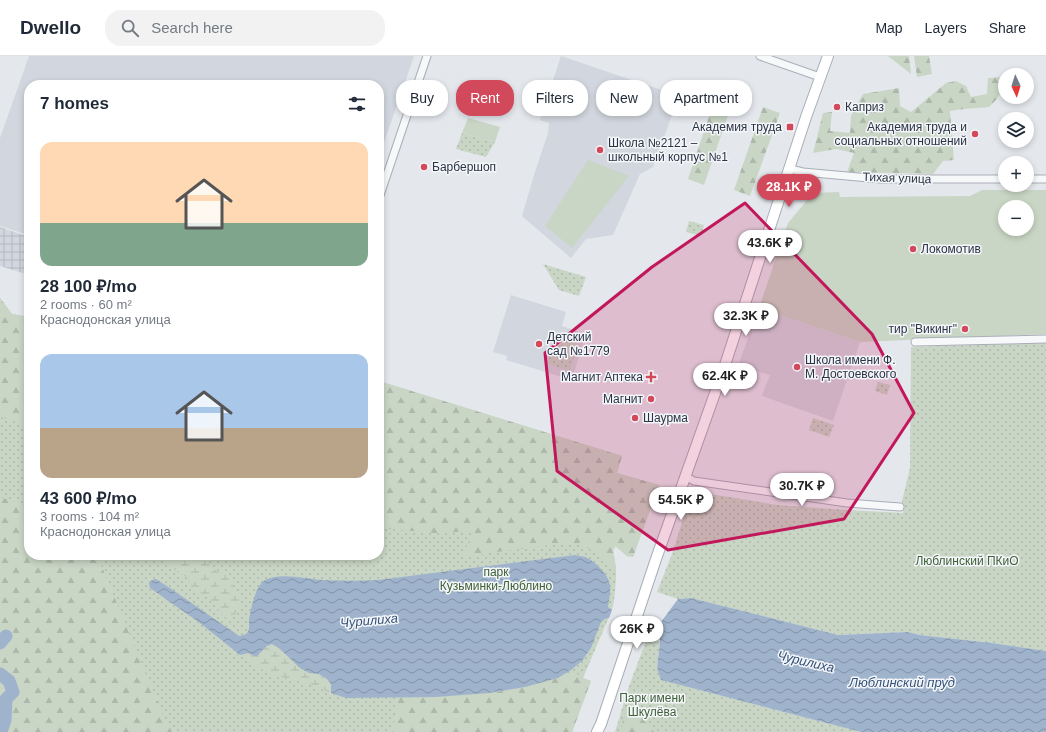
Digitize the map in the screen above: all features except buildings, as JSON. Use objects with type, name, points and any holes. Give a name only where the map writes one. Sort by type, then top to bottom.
[{"type":"main road","points":[[597,732],[601,724],[656,559],[725,365],[828,56]]},
{"type":"street","points":[[384,183],[427,56]]},
{"type":"street","points":[[760,56],[820,77]]},
{"type":"street","name":"Тихая улица","points":[[790,170],[880,179],[998,179]]},
{"type":"street","points":[[1034,179],[1046,179]]},
{"type":"street","points":[[915,342],[1046,338]]},
{"type":"street","points":[[685,476],[694,481],[758,491],[847,503],[900,507]]},
{"type":"highlighted area","points":[[745,203],[872,334],[914,413],[844,519],[668,550],[557,471],[545,353],[652,267]]},
{"type":"shaded area","points":[[29,56],[414,56],[406,80],[396,80],[396,108],[384,143],[384,80],[24,80],[24,233],[0,226],[0,138]]},
{"type":"shaded area","name":"Школа №2121 – школьный корпус №1","points":[[561,56],[632,80],[596,80],[596,116],[652,116],[652,87],[660,90],[660,116],[672,116],[653,167],[640,174],[613,235],[586,239],[571,258],[522,216],[548,133],[549,123],[540,120],[541,116],[588,116],[588,80],[553,80]]},
{"type":"shaded area","points":[[0,227],[24,235],[24,273],[0,266]]},
{"type":"shaded area","name":"Детский сад №1779","points":[[511,295],[566,312],[562,326],[586,334],[572,380],[506,360],[507,356],[493,352]]},
{"type":"shaded area","points":[[759,308],[860,342],[833,421],[762,396],[770,375],[738,366]]},
{"type":"green space","points":[[888,56],[909,56],[911,74]]},
{"type":"green space","points":[[914,56],[929,56],[932,74],[917,77]]},
{"type":"green space","points":[[998,77],[998,97],[989,107],[950,111],[954,160],[943,161],[933,174],[847,172],[854,153],[836,149],[813,153],[823,113],[832,112],[830,131],[850,133],[851,116],[863,94],[899,88],[900,106],[911,112],[946,83],[956,81],[966,86],[971,97],[987,94],[988,78]]},
{"type":"green space","points":[[763,107],[780,113],[750,196],[734,190]]},
{"type":"green space","points":[[709,116],[728,116],[704,185],[688,179]]},
{"type":"green space","points":[[468,118],[500,127],[495,142],[462,133]]},
{"type":"green space","points":[[462,133],[495,142],[486,157],[456,149]]},
{"type":"green space","points":[[588,160],[629,176],[572,248],[545,226]]},
{"type":"green space","name":"Локомотив","points":[[982,190],[998,190],[998,192],[1034,192],[1034,190],[1046,190],[1046,334],[860,342],[759,308],[788,223],[813,193],[839,192],[840,197],[970,196]]},
{"type":"green space","points":[[689,221],[704,225],[701,236],[686,232]]},
{"type":"green space","points":[[543,264],[586,277],[579,296],[559,290]]},
{"type":"green space","name":"парк Кузьминки-Люблино","points":[[0,298],[12,314],[24,316],[24,560],[384,560],[384,383],[622,456],[617,473],[659,485],[633,557],[627,556],[616,546],[613,550],[616,580],[612,610],[583,678],[591,681],[572,732],[0,732]]},
{"type":"green space","points":[[0,298],[12,314],[24,316],[24,424],[0,417]]},
{"type":"green space","points":[[557,332],[580,339],[570,371],[547,364]]},
{"type":"green space","name":"Люблинский ПКиО","points":[[1046,343],[1046,651],[920,635],[907,632],[838,635],[691,598],[678,599],[657,592],[672,554],[692,491],[778,505],[903,513],[902,501],[910,468],[911,347]]},
{"type":"green space","points":[[878,382],[890,385],[887,395],[875,391]]},
{"type":"green space","points":[[384,383],[622,456],[617,473],[659,485],[633,557],[627,556],[615,546],[613,550],[616,568],[604,563],[596,553],[582,545],[565,543],[460,557],[475,531],[435,533],[384,528]]},
{"type":"green space","points":[[813,418],[834,425],[829,437],[809,430]]},
{"type":"green space","points":[[812,485],[830,488],[829,497],[811,494]]},
{"type":"green space","points":[[0,497],[24,504],[24,560],[99,560],[165,720],[172,732],[0,732]]},
{"type":"green space","points":[[164,560],[208,560],[211,566],[216,571],[227,575],[234,585],[240,602],[237,611],[230,619],[224,618],[207,597],[193,591],[188,578],[172,568]]},
{"type":"green space","name":"Парк имени Шкулёва","points":[[646,641],[660,642],[657,668],[662,680],[861,732],[615,732],[628,689]]},
{"type":"green space","points":[[272,644],[280,649],[300,668],[309,673],[319,674],[327,679],[331,684],[331,693],[312,685],[267,673],[240,655],[248,653],[257,656],[267,646]]},
{"type":"green space","points":[[571,670],[583,678],[591,681],[572,732],[392,732],[396,711],[396,698],[489,693],[525,687],[558,678]]},
{"type":"green space","points":[[626,708],[636,711],[654,732],[620,732]]},
{"type":"water","points":[[575,555],[585,557],[593,561],[607,577],[610,588],[608,607],[612,610],[609,618],[601,622],[591,648],[582,661],[558,678],[525,687],[489,693],[436,697],[346,698],[331,693],[331,684],[327,679],[319,674],[309,673],[300,668],[280,649],[272,644],[267,646],[257,656],[248,653],[240,655],[200,623],[150,588],[149,583],[156,579],[239,636],[246,634],[249,630],[249,621],[254,598],[262,582],[278,576],[350,581],[378,580]]},
{"type":"water","name":"Люблинский пруд","points":[[691,598],[838,635],[907,632],[920,635],[1046,651],[1046,732],[861,732],[661,680],[657,668],[660,642],[658,626],[678,599]]},
{"type":"waterway","name":"Чурилиха","points":[[0,643],[6,636]]},
{"type":"waterway","name":"Чурилиха","points":[[0,674],[9,681],[13,692],[6,699],[5,720],[1,732]]},
{"type":"place","name":"Каприз","points":[[837,107]]},
{"type":"place","name":"Академия труда","points":[[790,127]]},
{"type":"place","name":"Академия труда и социальных отношений","points":[[975,134]]},
{"type":"place","name":"Школа №2121 – школьный корпус №1","points":[[600,150]]},
{"type":"place","name":"Барбершоп","points":[[424,167]]},
{"type":"place","name":"Локомотив","points":[[913,249]]},
{"type":"place","name":"тир \"Викинг\"","points":[[965,329]]},
{"type":"place","name":"Детский сад №1779","points":[[539,344]]},
{"type":"place","name":"Школа имени Ф. М. Достоевского","points":[[797,367]]},
{"type":"place","name":"Магнит Аптека","points":[[651,377]]},
{"type":"place","name":"Магнит","points":[[651,399]]},
{"type":"place","name":"Шаурма","points":[[635,418]]}]
